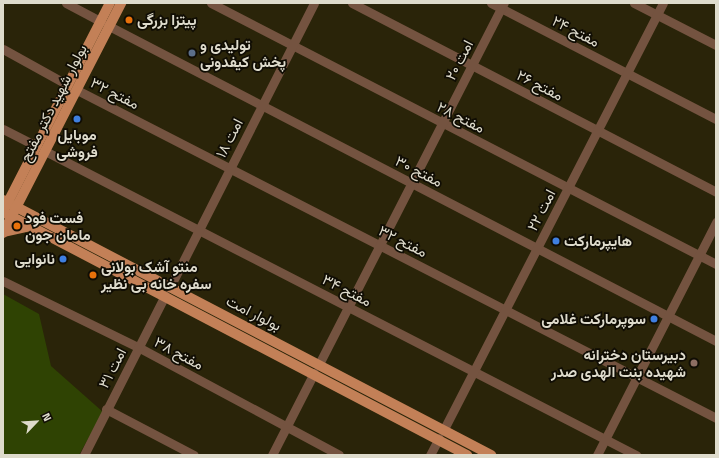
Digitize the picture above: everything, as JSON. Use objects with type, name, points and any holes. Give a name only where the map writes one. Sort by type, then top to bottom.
[{"type":"main road","name":"بولوار شهید دکتر مفتح","points":[[105,24],[110,3]]},
{"type":"main road","name":"بولوار شهید دکتر مفتح","points":[[3,233],[7,209],[41,149],[105,24],[121,3]]},
{"type":"main road","name":"بولوار امت","points":[[7,209],[31,226],[319,364],[491,455]]},
{"type":"main road","name":"بولوار امت","points":[[7,209],[168,291],[314,373],[439,438],[467,455]]},
{"type":"main road","points":[[3,233],[31,226]]},
{"type":"street","name":"مفتح ۳۰","points":[[66,3],[716,341]]},
{"type":"street","name":"مفتح ۲۸","points":[[211,3],[716,264]]},
{"type":"street","name":"امت ۱۸","points":[[168,291],[314,3]]},
{"type":"street","name":"مفتح ۲۶","points":[[352,3],[716,192]]},
{"type":"street","name":"مفتح ۲۴","points":[[491,3],[503,6],[716,119]]},
{"type":"street","points":[[634,3],[716,44]]},
{"type":"street","name":"امت ۲۲","points":[[444,429],[663,3]]},
{"type":"street","name":"امت ۲۰","points":[[319,364],[503,6]]},
{"type":"street","name":"مفتح ۳۲","points":[[3,49],[73,87],[716,418]]},
{"type":"street","name":"مفتح ۳۴","points":[[3,128],[41,149],[636,455]]},
{"type":"street","points":[[597,455],[716,222]]},
{"type":"street","name":"مفتح ۳۸","points":[[3,281],[138,347],[340,455]]},
{"type":"street","name":"امت ۳۱","points":[[84,455],[106,409],[168,291]]},
{"type":"street","points":[[272,455],[314,373]]},
{"type":"street","points":[[106,409],[194,455]]},
{"type":"street","points":[[430,455],[439,438]]},
{"type":"green space","points":[[3,294],[39,314],[51,366],[103,412],[79,455],[3,455]]},
{"type":"place","name":"پیتزا بزرگی","points":[[129,20]]},
{"type":"place","name":"تولیدی و پخش کیفدونی","points":[[192,53]]},
{"type":"place","name":"موبایل فروشی","points":[[77,119]]},
{"type":"place","name":"فست فود مامان جون","points":[[17,226]]},
{"type":"place","name":"هایپرمارکت","points":[[556,241]]},
{"type":"place","name":"نانوایی","points":[[63,259]]},
{"type":"place","name":"منتو آشک بولانی سفره خانه بی نظیر","points":[[93,275]]},
{"type":"place","name":"سوپرمارکت غلامی","points":[[654,319]]},
{"type":"place","name":"دبیرستان دخترانه شهیده بنت الهدی صدر","points":[[694,363]]}]
